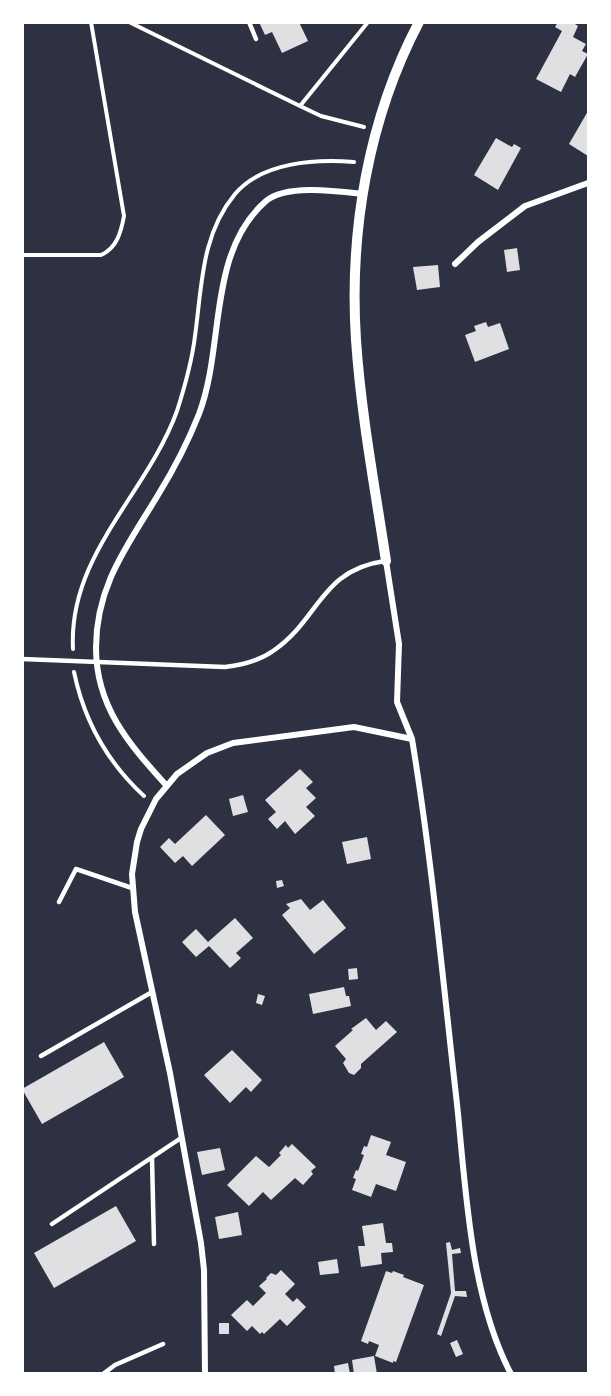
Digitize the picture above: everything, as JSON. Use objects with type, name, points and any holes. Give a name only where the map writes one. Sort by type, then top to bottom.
[{"type":"street","points":[[419,22],[394,75],[376,130],[363,194],[355,287],[356,339],[360,385],[399,644],[397,702],[412,739],[427,831],[470,1223],[490,1322],[511,1374]]},
{"type":"street","points":[[455,264],[478,242],[525,206],[588,183]]},
{"type":"street","points":[[166,785],[117,726],[104,696],[98,673],[96,648],[101,600],[116,566],[171,473],[200,412],[212,365],[222,290],[229,259],[246,223],[268,199],[282,192],[296,190],[363,194]]},
{"type":"street","points":[[205,1374],[204,1270],[182,1138],[135,912],[132,888],[136,842],[156,799],[166,785],[207,753],[242,741],[354,727],[412,739]]},
{"type":"lane","points":[[249,22],[256,39]]},
{"type":"lane","points":[[22,659],[210,666],[240,665],[271,653],[295,632],[338,580],[349,572],[366,564],[386,561]]},
{"type":"lane","points":[[59,902],[76,869],[132,888]]},
{"type":"lane","points":[[40,1056],[152,992]]},
{"type":"lane","points":[[52,1224],[182,1138]]},
{"type":"lane","points":[[152,1158],[154,1244]]},
{"type":"lane","points":[[103,1374],[115,1365],[163,1344]]},
{"type":"path","points":[[22,255],[104,253],[113,246],[120,234],[124,216],[92,22]]},
{"type":"path","points":[[129,22],[300,106],[341,122],[376,130]]},
{"type":"path","points":[[300,106],[368,22]]},
{"type":"building","points":[[259,22],[299,22],[308,41],[282,53],[272,32],[265,35]]},
{"type":"building","points":[[558,22],[572,22],[578,26],[573,37],[586,44],[582,51],[588,54],[575,77],[570,74],[561,92],[536,79],[562,31],[555,27]]},
{"type":"building","points":[[588,111],[588,156],[569,144]]},
{"type":"building","points":[[496,138],[512,147],[514,144],[521,148],[498,190],[474,175]]},
{"type":"building","points":[[517,248],[520,270],[507,272],[504,250]]},
{"type":"building","points":[[438,265],[440,287],[417,290],[413,267]]},
{"type":"building","points":[[486,322],[488,327],[500,323],[509,349],[475,362],[465,335],[476,331],[474,326]]},
{"type":"building","points":[[300,769],[313,782],[306,788],[316,798],[306,807],[315,816],[295,834],[285,821],[277,829],[268,819],[276,812],[265,800]]},
{"type":"building","points":[[243,795],[248,812],[233,816],[229,799]]},
{"type":"building","points":[[206,815],[225,835],[192,866],[183,856],[175,863],[160,847],[169,838],[175,844]]},
{"type":"building","points":[[367,837],[371,859],[347,864],[342,842]]},
{"type":"building","points":[[282,880],[284,886],[277,888],[276,881]]},
{"type":"building","points":[[301,899],[310,910],[323,900],[346,928],[314,954],[282,915],[290,908],[286,904]]},
{"type":"building","points":[[235,918],[253,938],[236,953],[241,958],[230,968],[209,946],[196,957],[182,942],[196,929],[208,942]]},
{"type":"building","points":[[357,968],[358,979],[349,980],[348,969]]},
{"type":"building","points":[[344,987],[351,1006],[313,1014],[309,994]]},
{"type":"building","points":[[258,994],[265,996],[262,1005],[256,1003]]},
{"type":"building","points":[[366,1018],[376,1030],[386,1021],[397,1032],[361,1064],[361,1068],[354,1075],[349,1073],[343,1063],[346,1059],[335,1046],[353,1030],[351,1029]]},
{"type":"building","points":[[104,1042],[124,1077],[42,1124],[22,1089]]},
{"type":"building","points":[[232,1050],[262,1080],[251,1092],[246,1087],[230,1103],[204,1075]]},
{"type":"building","points":[[371,1135],[391,1142],[386,1155],[406,1162],[396,1191],[376,1184],[371,1197],[352,1190],[356,1179],[353,1178],[364,1155],[361,1154],[364,1146],[367,1147]]},
{"type":"building","points":[[292,1144],[316,1167],[303,1185],[295,1178],[271,1200],[263,1192],[249,1206],[227,1185],[256,1156],[269,1167],[281,1155],[279,1153],[286,1145],[288,1148]]},
{"type":"building","points":[[220,1148],[225,1170],[202,1175],[197,1152]]},
{"type":"building","points":[[116,1206],[136,1241],[54,1288],[34,1253]]},
{"type":"building","points":[[238,1212],[242,1235],[219,1239],[215,1217]]},
{"type":"building","points":[[383,1223],[386,1243],[392,1243],[393,1252],[381,1253],[382,1264],[361,1267],[358,1246],[365,1246],[362,1226]]},
{"type":"building","points":[[450,1242],[452,1250],[460,1248],[461,1253],[452,1254],[455,1291],[466,1291],[467,1297],[455,1296],[441,1336],[437,1334],[451,1293],[446,1243]]},
{"type":"building","points":[[337,1259],[339,1273],[320,1275],[318,1262]]},
{"type":"building","points":[[281,1270],[295,1284],[285,1294],[293,1302],[297,1298],[306,1307],[287,1326],[280,1319],[264,1334],[262,1332],[260,1334],[252,1326],[247,1331],[231,1315],[247,1300],[253,1306],[266,1293],[259,1286],[271,1273],[276,1275]]},
{"type":"building","points":[[386,1271],[404,1275],[403,1277],[424,1285],[396,1362],[393,1361],[393,1363],[375,1356],[379,1345],[361,1341]]},
{"type":"building","points":[[219,1323],[229,1323],[229,1334],[219,1334]]},
{"type":"building","points":[[457,1340],[463,1354],[456,1357],[450,1343]]},
{"type":"building","points":[[374,1356],[377,1374],[354,1374],[352,1360]]},
{"type":"building","points":[[348,1363],[350,1374],[335,1374],[334,1366]]}]
